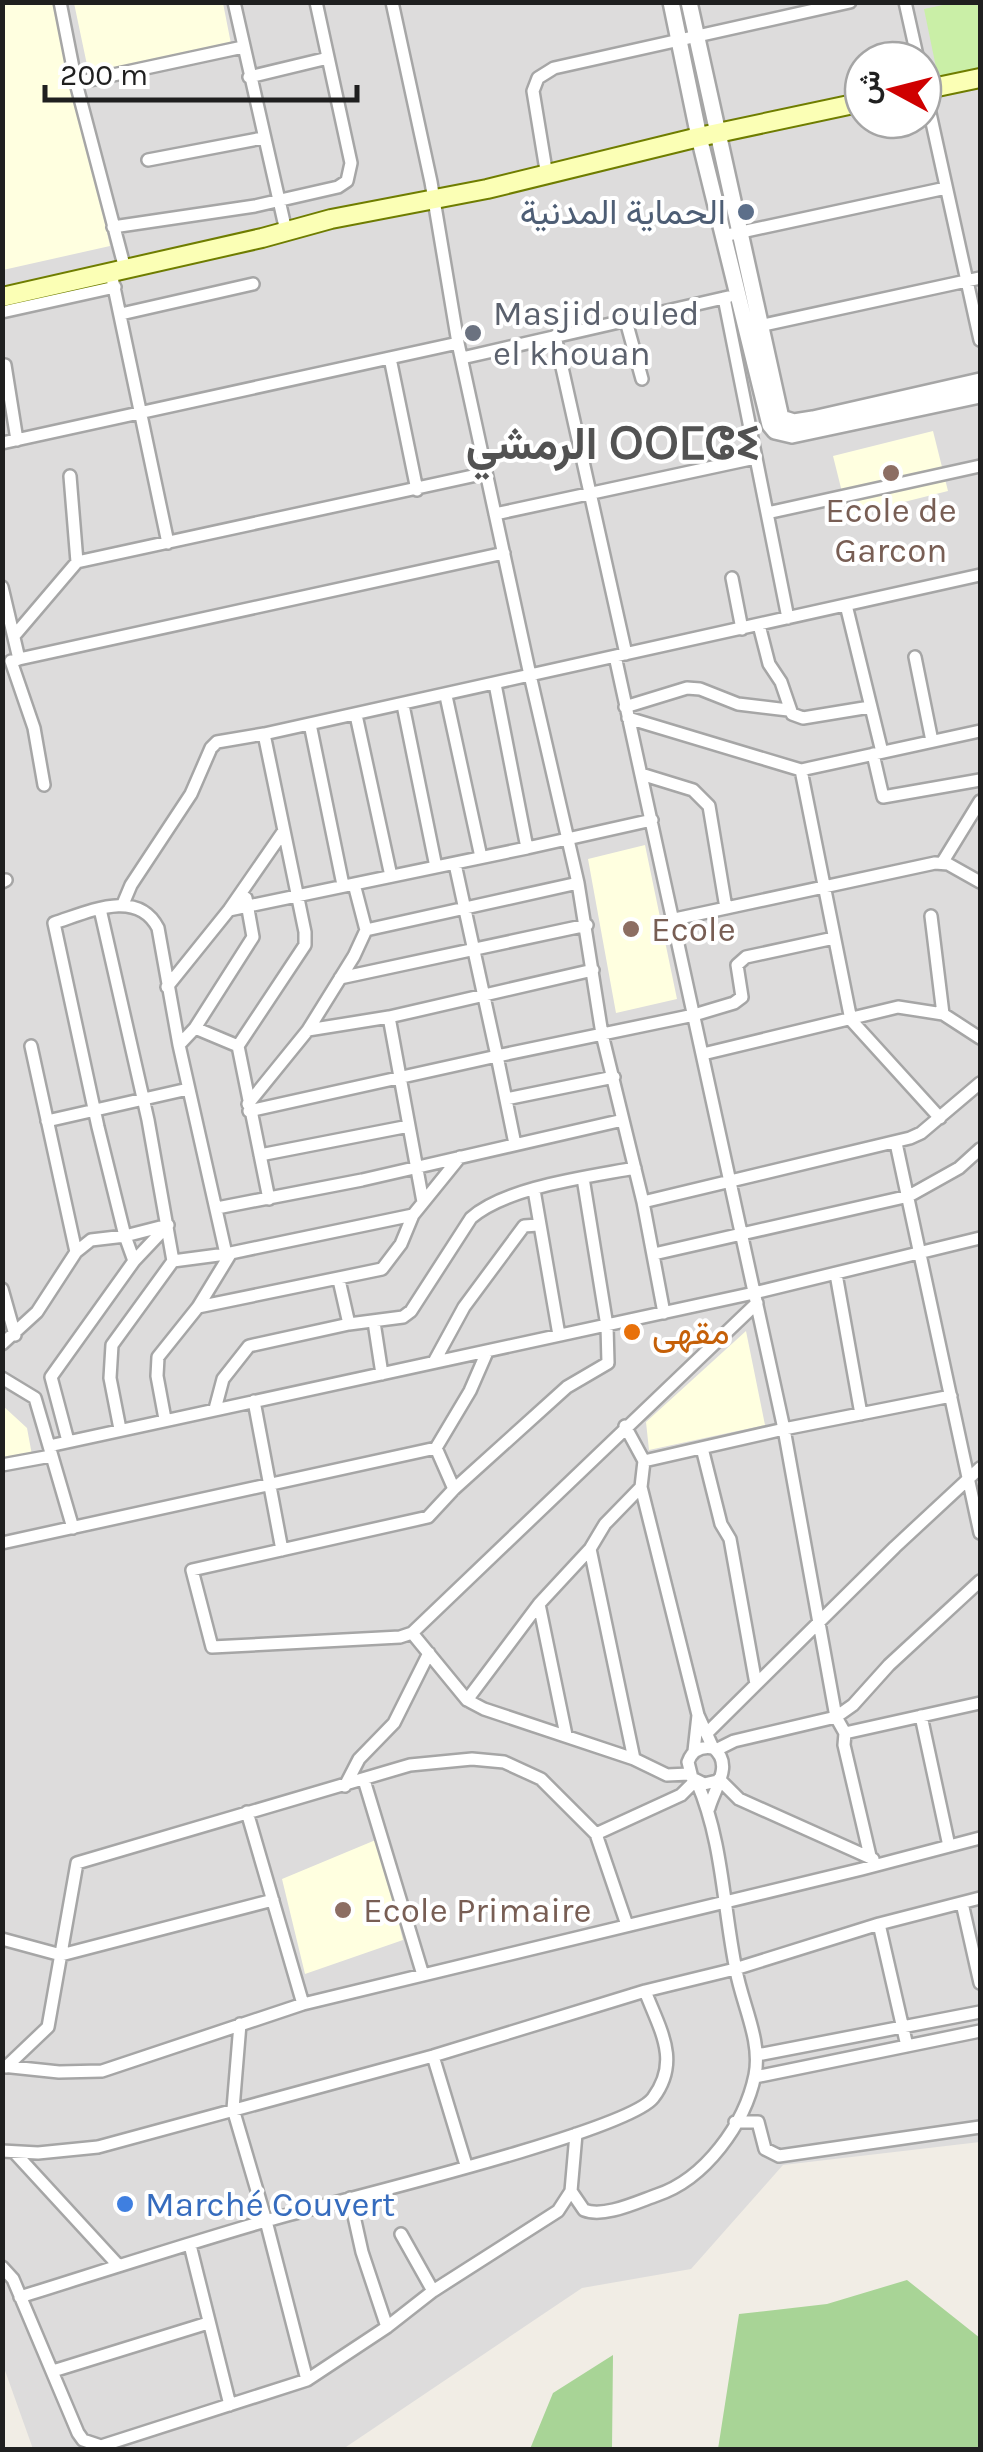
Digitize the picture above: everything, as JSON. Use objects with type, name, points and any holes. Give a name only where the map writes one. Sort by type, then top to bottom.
[{"type":"main road","points":[[943,84],[980,78]]},
{"type":"main road","points":[[2,297],[117,276],[286,230],[546,176],[699,137],[843,106]]},
{"type":"street","points":[[60,2],[76,83],[113,226],[121,314],[168,543]]},
{"type":"street","points":[[234,2],[286,230]]},
{"type":"street","points":[[113,226],[278,202],[344,185],[351,174],[316,2]]},
{"type":"street","points":[[392,2],[458,342],[569,840],[602,1034],[643,1202],[664,1313]]},
{"type":"street","points":[[670,2],[699,137],[731,234],[775,431],[792,435],[980,395]]},
{"type":"street","points":[[689,2],[719,133],[731,234],[731,296],[756,458],[788,618]]},
{"type":"street","points":[[546,176],[533,91],[538,78],[566,64],[850,2]]},
{"type":"street","points":[[906,2],[914,40]]},
{"type":"street","points":[[76,83],[243,47]]},
{"type":"street","points":[[249,76],[328,58]]},
{"type":"street","points":[[148,160],[263,138]]},
{"type":"street","points":[[936,140],[974,279],[980,340]]},
{"type":"street","points":[[731,234],[946,188]]},
{"type":"street","points":[[2,312],[117,276]]},
{"type":"street","points":[[753,327],[974,279]]},
{"type":"street","points":[[121,314],[253,284]]},
{"type":"street","points":[[462,358],[731,296]]},
{"type":"street","points":[[731,296],[753,327]]},
{"type":"street","points":[[626,321],[642,379]]},
{"type":"street","points":[[555,336],[590,494],[620,655],[626,712],[675,919],[784,1429],[836,1716],[845,1733],[844,1745],[874,1860]]},
{"type":"street","points":[[2,442],[458,342]]},
{"type":"street","points":[[390,358],[416,490]]},
{"type":"street","points":[[5,365],[17,440]]},
{"type":"street","points":[[776,422],[794,422],[980,381]]},
{"type":"street","points":[[495,514],[756,458]]},
{"type":"street","points":[[767,513],[980,466]]},
{"type":"street","points":[[14,636],[77,562],[486,473]]},
{"type":"street","points":[[70,476],[77,562]]},
{"type":"street","points":[[11,660],[504,552]]},
{"type":"street","points":[[123,904],[191,794],[217,742],[446,696],[980,575]]},
{"type":"street","points":[[732,578],[742,628]]},
{"type":"street","points":[[2,587],[14,636],[11,660],[34,728],[44,785]]},
{"type":"street","points":[[846,605],[870,708],[882,797],[980,780]]},
{"type":"street","points":[[759,625],[768,664],[781,682],[788,710]]},
{"type":"street","points":[[916,657],[932,741]]},
{"type":"street","points":[[494,684],[527,848]]},
{"type":"street","points":[[626,712],[686,688],[700,689],[738,704],[788,710],[803,718],[870,708]]},
{"type":"street","points":[[446,696],[481,857]]},
{"type":"street","points":[[402,705],[436,868]]},
{"type":"street","points":[[626,712],[801,770],[980,731]]},
{"type":"street","points":[[356,715],[391,876]]},
{"type":"street","points":[[310,724],[348,885],[366,930]]},
{"type":"street","points":[[264,734],[305,932],[305,945],[238,1046],[268,1199]]},
{"type":"street","points":[[801,770],[851,1020],[940,1118]]},
{"type":"street","points":[[641,774],[693,790],[709,806],[726,908]]},
{"type":"street","points":[[942,863],[980,800]]},
{"type":"street","points":[[229,910],[652,820]]},
{"type":"street","points":[[167,987],[229,910],[283,832]]},
{"type":"street","points":[[675,919],[942,863],[980,882]]},
{"type":"street","points":[[455,864],[515,1144]]},
{"type":"street","points":[[252,1108],[308,1030],[366,930],[578,883]]},
{"type":"street","points":[[179,1044],[196,1028],[254,937],[244,888]]},
{"type":"street","points":[[134,1261],[94,1109],[54,923],[123,904],[154,920],[188,1090],[228,1254],[198,1307],[158,1357],[164,1419]]},
{"type":"street","points":[[100,909],[143,1099],[173,1262],[112,1345],[110,1378],[120,1429]]},
{"type":"street","points":[[931,916],[943,1014]]},
{"type":"street","points":[[340,978],[586,924]]},
{"type":"street","points":[[252,1108],[694,1016],[742,997],[737,966],[746,958],[834,938]]},
{"type":"street","points":[[308,1030],[389,1017],[593,970]]},
{"type":"street","points":[[703,1054],[898,1007],[943,1014],[980,1038]]},
{"type":"street","points":[[389,1017],[423,1202]]},
{"type":"street","points":[[196,1028],[238,1046]]},
{"type":"street","points":[[31,1046],[76,1252]]},
{"type":"street","points":[[506,1099],[614,1077]]},
{"type":"street","points":[[643,1202],[896,1142],[921,1133],[980,1084]]},
{"type":"street","points":[[47,1121],[188,1090]]},
{"type":"street","points":[[217,1208],[416,1168],[623,1120]]},
{"type":"street","points":[[260,1155],[409,1126]]},
{"type":"street","points":[[896,1142],[980,1533]]},
{"type":"street","points":[[654,1254],[910,1196],[959,1168],[980,1149]]},
{"type":"street","points":[[198,1307],[382,1269],[401,1244],[413,1215],[460,1156]]},
{"type":"street","points":[[214,1409],[223,1379],[249,1346],[349,1324],[403,1317],[411,1311],[471,1218],[482,1208],[510,1195],[635,1168]]},
{"type":"street","points":[[583,1178],[607,1326],[608,1364],[567,1387],[428,1517],[192,1570],[212,1646],[400,1637],[412,1633],[755,1298]]},
{"type":"street","points":[[534,1190],[560,1335]]},
{"type":"street","points":[[173,1262],[413,1215]]},
{"type":"street","points":[[2,1344],[15,1335],[57,1284],[76,1252],[97,1237],[125,1236],[168,1225]]},
{"type":"street","points":[[35,1398],[134,1261],[168,1225]]},
{"type":"street","points":[[434,1362],[451,1328],[509,1243],[524,1226],[538,1225]]},
{"type":"street","points":[[2,1465],[50,1451],[68,1441],[664,1313],[755,1298],[980,1238]]},
{"type":"street","points":[[836,1274],[861,1414]]},
{"type":"street","points":[[339,1280],[349,1324]]},
{"type":"street","points":[[2,1289],[15,1335]]},
{"type":"street","points":[[374,1322],[382,1374]]},
{"type":"street","points":[[2,1543],[436,1448],[488,1352]]},
{"type":"street","points":[[51,1377],[68,1441]]},
{"type":"street","points":[[2,1378],[35,1398],[72,1528]]},
{"type":"street","points":[[644,1462],[951,1396]]},
{"type":"street","points":[[254,1401],[282,1550]]},
{"type":"street","points":[[625,1426],[644,1462],[641,1487],[698,1715],[724,1764],[709,1808]]},
{"type":"street","points":[[436,1448],[454,1489]]},
{"type":"street","points":[[702,1448],[722,1524],[730,1538],[756,1684]]},
{"type":"street","points":[[707,1734],[818,1621],[980,1468]]},
{"type":"street","points":[[467,1700],[539,1604],[641,1487]]},
{"type":"street","points":[[590,1549],[634,1759]]},
{"type":"street","points":[[694,1752],[836,1716],[853,1705],[889,1665],[980,1581]]},
{"type":"street","points":[[539,1604],[566,1735]]},
{"type":"street","points":[[412,1633],[467,1700],[507,1720],[566,1735],[634,1759],[668,1776],[711,1784],[718,1780]]},
{"type":"street","points":[[345,1786],[359,1758],[394,1722],[429,1654]]},
{"type":"street","points":[[845,1733],[980,1703]]},
{"type":"street","points":[[572,2191],[584,2210],[593,2213],[668,2192],[721,2149],[755,2078],[757,2054],[736,1969],[709,1808],[688,1762],[694,1752],[698,1715]]},
{"type":"street","points":[[922,1716],[949,1846]]},
{"type":"street","points":[[4,2066],[48,2028],[77,1863],[410,1765],[472,1759],[504,1762],[541,1778],[596,1834],[627,1925]]},
{"type":"street","points":[[596,1834],[681,1795],[694,1779]]},
{"type":"street","points":[[364,1780],[422,1975]]},
{"type":"street","points":[[718,1780],[738,1799],[874,1860]]},
{"type":"street","points":[[247,1812],[303,2004]]},
{"type":"street","points":[[4,2066],[59,2072],[102,2070],[303,2004],[874,1860],[980,1838]]},
{"type":"street","points":[[9,2152],[98,2146],[433,2056],[879,1924],[980,1898]]},
{"type":"street","points":[[2,1939],[61,1955],[273,1900]]},
{"type":"street","points":[[962,1903],[980,1983]]},
{"type":"street","points":[[879,1924],[906,2046]]},
{"type":"street","points":[[20,2296],[266,2221],[576,2134],[636,2112],[650,2102],[668,2072],[669,2059],[646,1992]]},
{"type":"street","points":[[757,2054],[980,2012]]},
{"type":"street","points":[[240,2024],[232,2108],[307,2380]]},
{"type":"street","points":[[755,2078],[980,2031]]},
{"type":"street","points":[[433,2056],[466,2165]]},
{"type":"street","points":[[735,2122],[758,2122],[765,2149],[779,2156],[980,2128]]},
{"type":"street","points":[[2,2266],[20,2296],[78,2433],[90,2444],[100,2446],[307,2380],[433,2291],[558,2211],[572,2191],[576,2134]]},
{"type":"street","points":[[9,2152],[118,2265]]},
{"type":"street","points":[[350,2198],[362,2252],[387,2327]]},
{"type":"street","points":[[401,2234],[433,2291]]},
{"type":"street","points":[[190,2245],[230,2405]]},
{"type":"street","points":[[53,2371],[208,2323]]},
{"type":"shaded area","points":[[2,3],[56,3],[110,246],[3,270]]},
{"type":"shaded area","points":[[3,3],[980,3],[980,2142],[783,2165],[691,2269],[582,2288],[343,2449],[33,2449],[3,2365]]},
{"type":"shaded area","points":[[74,3],[223,3],[233,54],[91,84]]},
{"type":"shaded area","name":"Ecole de Garcon","points":[[933,431],[948,491],[848,516],[833,456]]},
{"type":"shaded area","name":"Ecole","points":[[645,845],[677,999],[616,1013],[588,859]]},
{"type":"shaded area","points":[[746,1331],[765,1425],[649,1450],[646,1422]]},
{"type":"shaded area","points":[[2,1405],[27,1428],[32,1455],[3,1461]]},
{"type":"shaded area","name":"Ecole Primaire","points":[[378,1839],[403,1940],[305,1974],[282,1879]]},
{"type":"green space","points":[[957,2],[980,3],[980,68],[943,76],[943,40],[930,40],[924,9]]},
{"type":"green space","points":[[907,2280],[980,2338],[980,2449],[718,2449],[739,2314],[827,2304]]},
{"type":"green space","points":[[613,2355],[612,2449],[530,2449],[553,2393]]},
{"type":"place","name":"الحماية المدنية","points":[[746,212]]},
{"type":"place","name":"Masjid ouled el khouan","points":[[473,333]]},
{"type":"place","name":"Ecole de Garcon","points":[[891,473]]},
{"type":"place","name":"Ecole","points":[[631,929]]},
{"type":"place","name":"مقهى","points":[[632,1332]]},
{"type":"place","name":"Ecole Primaire","points":[[343,1910]]},
{"type":"place","name":"Marché Couvert","points":[[125,2204]]},
{"type":"district","name":"الرمشي ⵔⵔⵎⵛⵉ","points":[[613,444]]}]
